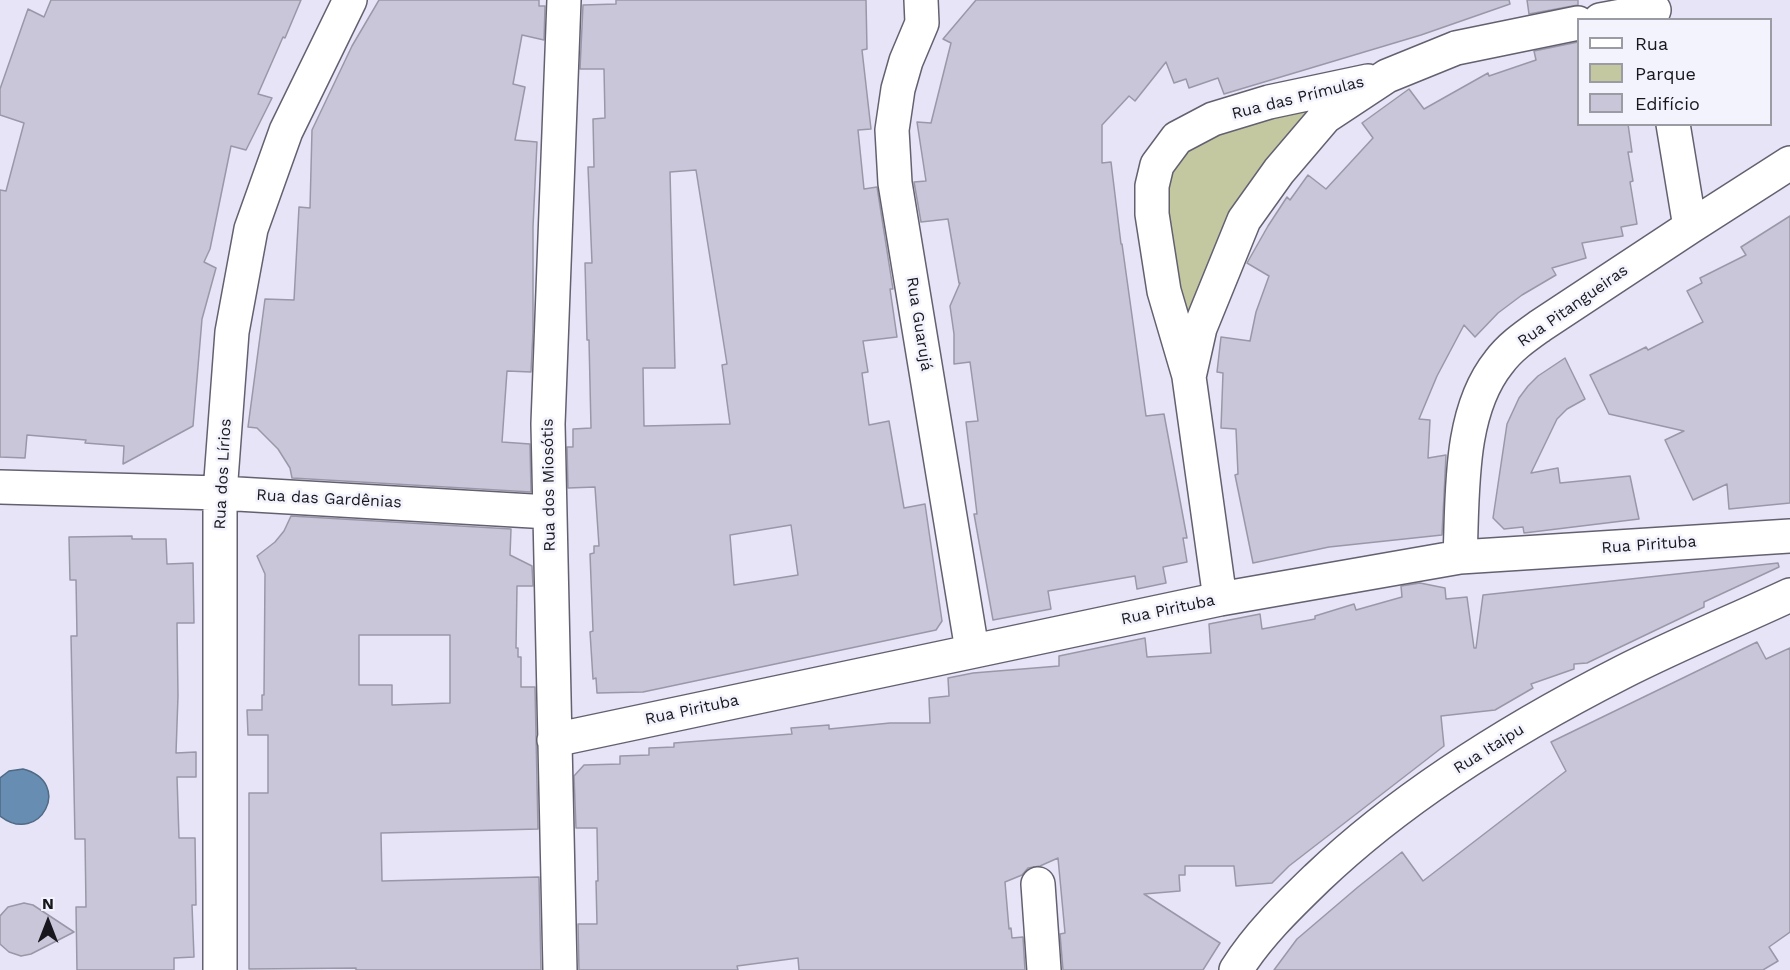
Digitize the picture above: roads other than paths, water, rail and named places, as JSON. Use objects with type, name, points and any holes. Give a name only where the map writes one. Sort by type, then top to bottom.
[{"type":"street","name":"Rua dos Lírios","points":[[220,970],[220,493],[232,332],[251,229],[286,131],[350,0]]},
{"type":"street","name":"Rua dos Miosótis","points":[[560,970],[548,424],[564,0]]},
{"type":"street","name":"Rua Guarujá","points":[[928,8],[906,61],[898,89],[892,130],[895,183],[972,650]]},
{"type":"street","points":[[1611,18],[1654,10]]},
{"type":"street","name":"Rua das Prímulas","points":[[1220,598],[1189,377],[1164,291],[1152,214],[1152,186],[1157,165],[1177,138],[1213,119],[1269,102],[1387,76],[1456,48],[1577,23]]},
{"type":"street","name":"Rua das Prímulas","points":[[1189,377],[1200,328],[1244,220],[1279,171],[1324,117],[1387,76]]},
{"type":"street","points":[[1673,126],[1690,226]]},
{"type":"street","name":"Rua Pitangueiras","points":[[1460,557],[1464,466],[1472,419],[1480,394],[1498,362],[1518,342],[1540,326],[1690,226],[1790,164]]},
{"type":"street","name":"Rua das Gardênias","points":[[0,487],[220,493],[549,512]]},
{"type":"street","name":"Rua Pirituba","points":[[554,740],[1220,598],[1460,557],[1790,536]]},
{"type":"street","name":"Rua Itaipu","points":[[1236,970],[1265,929],[1290,903],[1353,844],[1422,792],[1523,727],[1621,673],[1790,595]]},
{"type":"street","points":[[1038,884],[1044,970]]},
{"type":"water","points":[[23,769],[38,776],[47,786],[49,798],[46,809],[28,824],[15,823],[0,816],[0,778],[9,771]]}]
